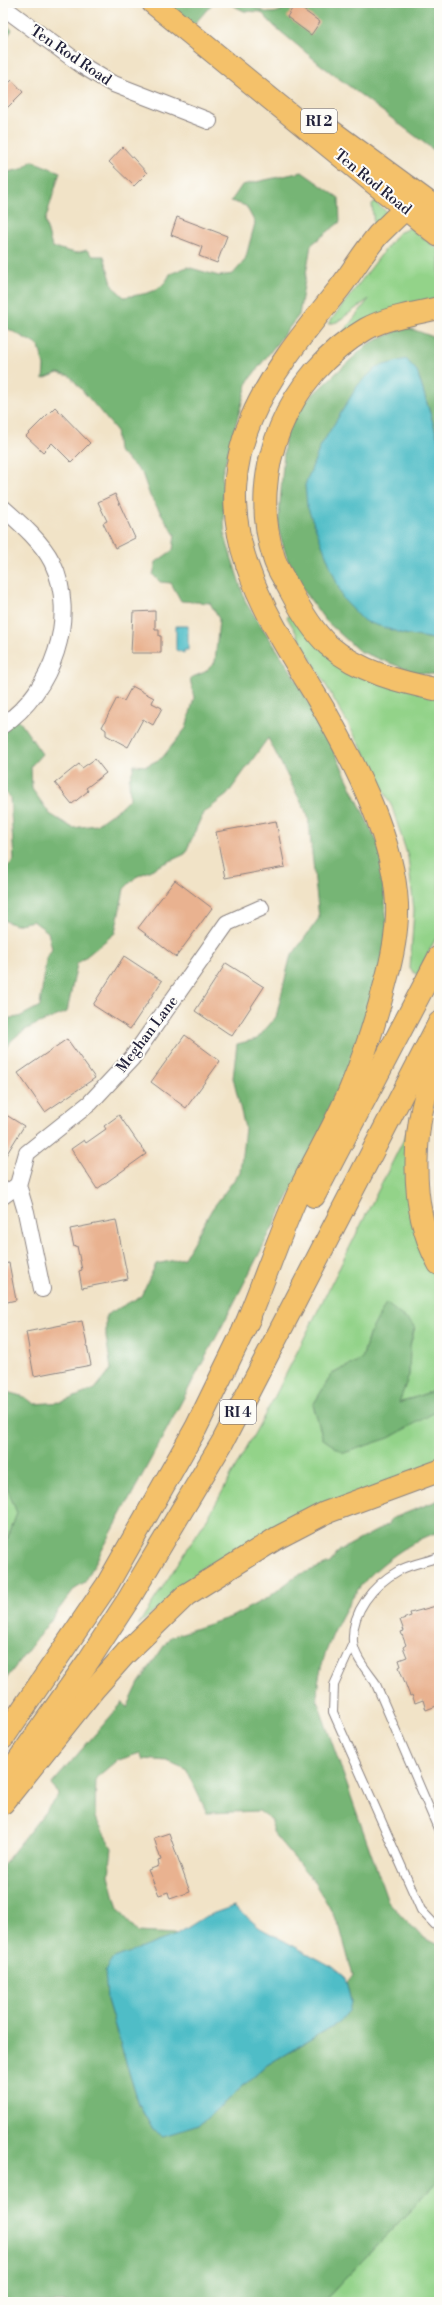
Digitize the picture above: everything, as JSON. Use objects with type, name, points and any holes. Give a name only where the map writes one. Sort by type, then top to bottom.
[{"type":"main road","name":"Ten Rod Road","points":[[153,3],[439,236]]},
{"type":"main road","name":"Ten Rod Road","points":[[195,38],[348,141],[439,210]]},
{"type":"main road","points":[[244,1330],[302,1186],[350,1090],[372,1031],[389,972],[397,906],[394,881],[376,816],[345,747],[313,688],[269,616],[247,566],[236,516],[234,493],[236,472],[246,430],[264,390],[310,322],[352,272],[378,236],[405,209],[439,220]]},
{"type":"main road","points":[[439,308],[367,328],[332,354],[305,381],[279,426],[268,464],[264,508],[274,558],[302,613],[328,644],[359,666],[390,679],[439,690]]},
{"type":"main road","name":"RI 4","points":[[3,1738],[107,1585],[196,1428],[244,1330],[439,957]]},
{"type":"main road","name":"RI 4","points":[[3,1782],[89,1660],[130,1597],[222,1443],[439,1023]]},
{"type":"main road","points":[[439,1059],[427,1092],[417,1145],[417,1179],[424,1222],[439,1264]]},
{"type":"main road","points":[[3,1803],[94,1689],[126,1653],[186,1595],[276,1538],[325,1513],[439,1471]]},
{"type":"street","name":"Ten Rod Road","points":[[3,7],[83,66],[111,83],[209,121]]},
{"type":"street","points":[[3,508],[45,551],[52,562],[59,580],[62,622],[55,655],[48,672],[20,712],[3,725]]},
{"type":"street","name":"Meghan Lane","points":[[18,1185],[27,1153],[90,1103],[132,1058],[227,924],[261,908]]},
{"type":"street","points":[[3,1196],[18,1185],[26,1212],[42,1289]]},
{"type":"lane","points":[[439,1557],[399,1570],[370,1593],[365,1599],[356,1619],[353,1643],[334,1685],[333,1712],[421,1910],[439,1929]]},
{"type":"lane","points":[[353,1643],[360,1660],[375,1682],[439,1831]]},
{"type":"green space","points":[[155,3],[213,3],[189,30]]},
{"type":"green space","points":[[228,3],[250,3],[261,10],[270,13],[280,11],[290,3],[439,3],[439,154],[321,65],[274,26],[261,12],[244,11]]},
{"type":"green space","points":[[3,22],[12,30],[3,42]]},
{"type":"green space","points":[[32,161],[60,172],[45,221],[52,247],[76,253],[87,250],[93,256],[104,256],[113,287],[124,297],[151,292],[162,286],[170,274],[187,267],[219,276],[233,274],[245,260],[255,223],[246,206],[231,201],[242,185],[302,172],[339,198],[340,222],[311,245],[299,315],[248,381],[222,474],[225,537],[246,603],[290,669],[325,732],[381,850],[387,926],[380,1000],[316,1143],[219,1332],[85,1582],[75,1588],[3,1683],[3,1539],[7,1540],[17,1513],[3,1478],[3,1391],[25,1397],[34,1404],[62,1402],[95,1389],[111,1369],[106,1336],[106,1315],[141,1296],[156,1264],[184,1258],[212,1209],[240,1172],[245,1128],[233,1078],[237,1044],[257,1039],[276,1017],[290,958],[319,918],[308,816],[268,738],[227,795],[203,813],[185,854],[136,877],[124,889],[115,933],[77,964],[67,1012],[30,1027],[22,1032],[14,1038],[3,1053],[3,1019],[19,1017],[40,1006],[46,959],[52,949],[48,932],[33,921],[15,925],[3,920],[3,871],[14,860],[10,797],[3,791],[3,723],[16,716],[42,754],[31,766],[32,789],[50,814],[73,828],[96,825],[120,808],[130,798],[129,779],[134,765],[146,766],[162,758],[186,728],[194,698],[190,678],[205,672],[215,662],[219,619],[210,603],[181,601],[171,583],[160,582],[153,575],[156,562],[173,550],[175,535],[150,496],[142,473],[118,451],[116,430],[70,376],[58,373],[43,379],[44,366],[39,346],[3,326],[3,173],[22,169]]},
{"type":"green space","points":[[375,202],[388,213],[374,226],[372,204]]},
{"type":"green space","points":[[410,228],[439,250],[439,300],[340,336],[369,299],[337,322],[328,324],[398,233]]},
{"type":"green space","points":[[406,327],[439,339],[439,442],[417,371],[307,506],[404,634],[439,640],[439,675],[413,672],[359,651],[325,620],[292,574],[278,529],[285,438],[299,407],[368,344]]},
{"type":"green space","points":[[293,613],[311,636],[439,700],[439,932],[417,975],[410,969],[414,910],[408,857],[392,807],[364,752],[287,617]]},
{"type":"green space","points":[[409,1129],[439,1273],[439,1389],[398,1403],[409,1375],[410,1346],[415,1326],[369,1335],[362,1359],[332,1374],[313,1406],[434,1413],[439,1410],[439,1461],[181,1590],[138,1625],[210,1514],[274,1398]]},
{"type":"green space","points":[[386,1303],[415,1326],[410,1346],[409,1375],[399,1403],[439,1389],[439,1410],[389,1438],[344,1453],[323,1439],[313,1405],[332,1374],[362,1359],[369,1335]]},
{"type":"green space","points":[[3,1478],[18,1513],[7,1540],[3,1539]]},
{"type":"green space","points":[[439,1500],[439,1532],[407,1547],[385,1562],[367,1579],[352,1598],[330,1642],[324,1658],[318,1689],[318,1703],[388,1901],[422,1937],[439,1945],[439,2180],[323,2302],[3,2302],[3,1865],[59,1794],[51,1785],[123,1702],[127,1708],[139,1683],[170,1637],[231,1617],[269,1597],[296,1576],[330,1563],[340,1550],[389,1524],[391,1519]],"holes":[[[140,1753],[143,1759],[167,1761],[186,1769],[207,1813],[259,1811],[272,1820],[272,1832],[312,1879],[340,1928],[353,1976],[346,1982],[351,2002],[338,2023],[267,2065],[199,2125],[153,2130],[139,2105],[107,2000],[176,1934],[138,1932],[118,1909],[109,1875],[112,1848],[95,1818],[96,1778],[116,1761]]]},
{"type":"green space","points":[[439,2180],[439,2302],[323,2302]]},
{"type":"water","points":[[406,359],[417,371],[439,442],[439,640],[404,634],[364,621],[343,599],[307,506],[305,485],[320,447],[358,385],[377,367]]},
{"type":"water","points":[[176,626],[188,626],[188,650],[184,650],[184,653],[176,650]]},
{"type":"water","points":[[234,1906],[260,1928],[333,1967],[345,1977],[351,2002],[349,2011],[338,2023],[267,2065],[199,2125],[163,2136],[153,2130],[139,2105],[107,2000],[105,1970],[112,1959],[176,1935],[206,1916]]},
{"type":"building","points":[[295,4],[320,22],[311,35],[287,17]]},
{"type":"building","points":[[12,80],[23,92],[3,112],[3,89]]},
{"type":"building","points":[[123,147],[147,173],[134,186],[109,162]]},
{"type":"building","points":[[177,217],[227,236],[217,263],[199,256],[202,247],[171,235]]},
{"type":"building","points":[[55,407],[90,443],[71,462],[52,443],[43,452],[26,436]]},
{"type":"building","points":[[115,494],[135,538],[115,548],[103,523],[107,521],[98,502]]},
{"type":"building","points":[[155,611],[155,629],[159,629],[159,636],[161,636],[161,653],[131,653],[133,612]]},
{"type":"building","points":[[132,686],[154,698],[152,703],[162,708],[153,725],[143,719],[128,747],[106,735],[106,730],[102,727],[117,698],[124,701]]},
{"type":"building","points":[[95,759],[106,773],[86,788],[88,791],[72,804],[55,783],[79,764],[82,768]]},
{"type":"building","points":[[276,821],[285,867],[225,878],[216,832]]},
{"type":"building","points":[[175,880],[212,908],[176,957],[138,928]]},
{"type":"building","points":[[124,956],[162,981],[130,1029],[93,1005]]},
{"type":"building","points":[[226,963],[264,987],[232,1036],[195,1011]]},
{"type":"building","points":[[185,1035],[220,1061],[186,1108],[151,1082]]},
{"type":"building","points":[[67,1039],[95,1078],[45,1112],[18,1073]]},
{"type":"building","points":[[3,1113],[24,1126],[3,1160]]},
{"type":"building","points":[[119,1115],[146,1154],[97,1189],[71,1149],[84,1140],[86,1143],[106,1129],[104,1126]]},
{"type":"building","points":[[116,1220],[128,1279],[82,1288],[79,1271],[82,1270],[77,1246],[74,1247],[70,1229]]},
{"type":"building","points":[[9,1263],[16,1300],[3,1303],[3,1264]]},
{"type":"building","points":[[82,1321],[91,1365],[34,1376],[26,1332]]},
{"type":"building","points":[[436,1606],[439,1615],[439,1705],[426,1710],[423,1700],[415,1703],[412,1695],[410,1696],[399,1667],[401,1666],[399,1660],[407,1657],[403,1647],[406,1645],[401,1632],[404,1631],[400,1620],[411,1616],[410,1613]]},
{"type":"building","points":[[169,1833],[190,1892],[170,1899],[168,1892],[159,1895],[148,1870],[159,1866],[158,1861],[161,1860],[154,1838]]},
{"type":"waterway","points":[[436,3],[439,12]]}]
